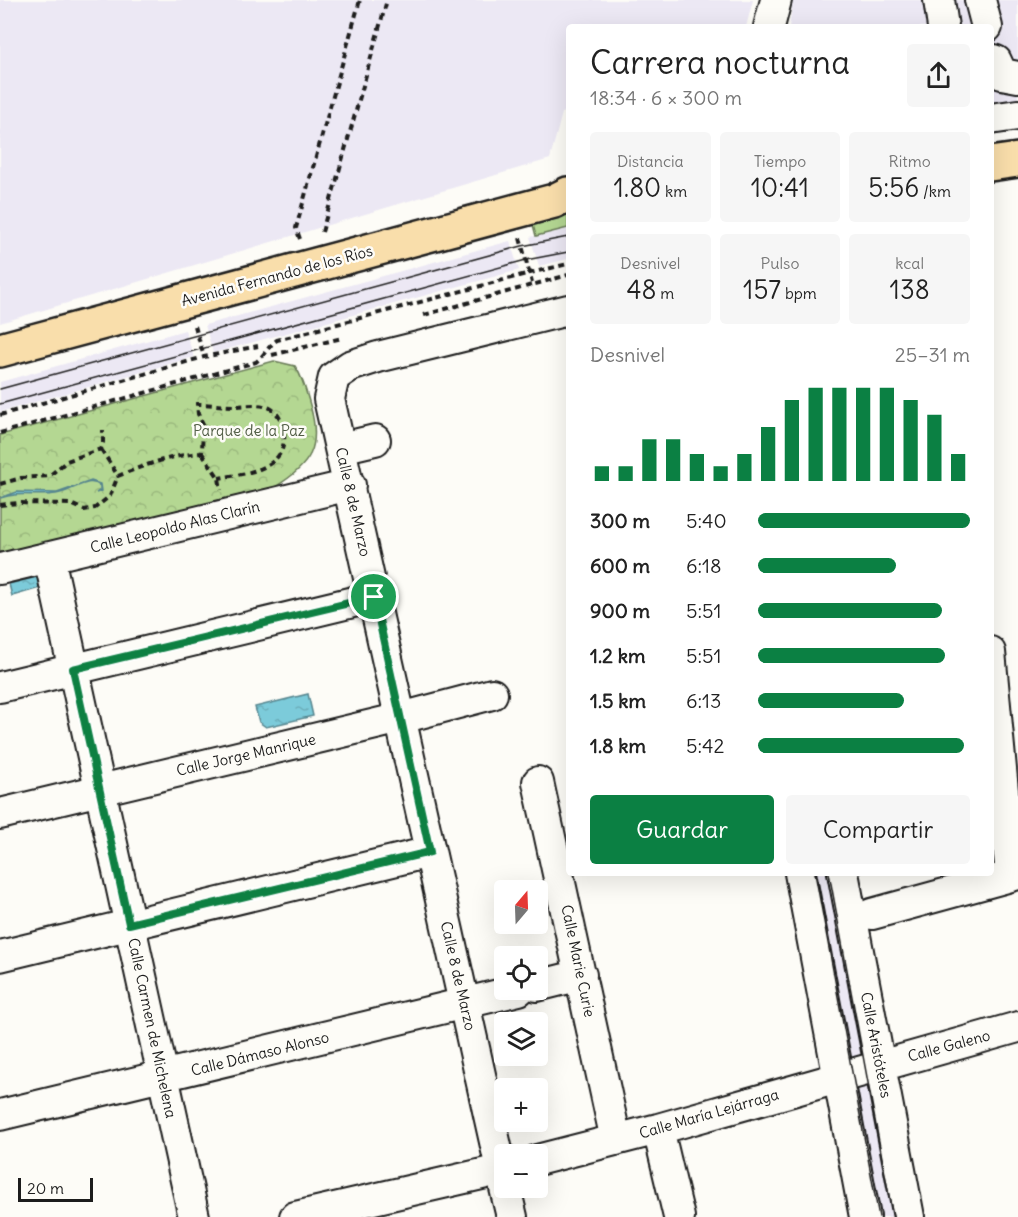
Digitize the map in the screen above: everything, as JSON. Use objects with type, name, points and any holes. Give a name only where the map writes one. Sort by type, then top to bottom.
[{"type":"main road","points":[[994,163],[1018,160]]},
{"type":"main road","name":"Avenida Fernando de los Ríos","points":[[0,350],[564,198]]},
{"type":"street","points":[[770,24],[776,0]]},
{"type":"street","points":[[939,0],[943,24]]},
{"type":"street","points":[[980,0],[986,24]]},
{"type":"street","points":[[994,118],[1018,115]]},
{"type":"street","name":"Calle 8 de Marzo","points":[[496,1144],[329,399],[334,377],[350,366],[378,357],[441,354],[566,311]]},
{"type":"street","points":[[341,448],[375,440]]},
{"type":"street","name":"Calle Leopoldo Alas Clarín","points":[[0,569],[350,485]]},
{"type":"street","name":"Calle Carmen de Michelena","points":[[49,557],[194,1217]]},
{"type":"street","points":[[0,687],[374,597]]},
{"type":"street","points":[[872,914],[1015,875],[994,688]]},
{"type":"street","name":"Calle Jorge Manrique","points":[[0,814],[401,718],[492,693]]},
{"type":"street","name":"Calle Marie Curie","points":[[538,782],[563,870],[581,975],[616,1140]]},
{"type":"street","points":[[0,956],[430,852]]},
{"type":"street","points":[[801,876],[865,1217]]},
{"type":"street","name":"Calle Aristóteles","points":[[844,876],[909,1217]]},
{"type":"street","points":[[548,983],[581,975]]},
{"type":"street","name":"Calle Dámaso Alonso","points":[[0,1115],[494,996]]},
{"type":"street","name":"Calle Galeno","points":[[880,1065],[1018,1027]]},
{"type":"street","name":"Calle María Lejárraga","points":[[548,1157],[658,1129],[880,1065]]},
{"type":"street","points":[[658,1129],[679,1217]]},
{"type":"street","points":[[295,1217],[346,1211],[494,1179]]},
{"type":"street","name":"Calle 8 de Marzo","points":[[508,1198],[512,1217]]},
{"type":"path","points":[[300,239],[296,228],[360,0]]},
{"type":"path","points":[[322,232],[387,0]]},
{"type":"path","points":[[519,236],[532,284]]},
{"type":"path","points":[[0,432],[256,362],[263,357],[270,345],[278,340],[566,264]]},
{"type":"path","points":[[414,318],[566,276]]},
{"type":"path","points":[[192,317],[204,357]]},
{"type":"path","points":[[272,355],[350,335]]},
{"type":"path","points":[[0,415],[204,357],[258,346]]},
{"type":"path","points":[[219,478],[250,472],[275,462],[283,445],[284,430],[279,415],[273,409],[256,405],[197,404],[198,414],[203,424],[202,453],[219,478],[226,514]]},
{"type":"path","points":[[103,430],[101,449],[118,477]]},
{"type":"path","points":[[0,484],[21,478],[50,476],[67,461],[101,449]]},
{"type":"path","points":[[0,505],[71,504],[84,510],[95,507],[110,496],[118,477],[183,454],[202,453]]},
{"type":"shaded area","points":[[0,0],[753,0],[747,24],[566,24],[566,112],[562,113],[550,159],[0,323]]},
{"type":"shaded area","points":[[793,0],[1018,0],[1018,126],[994,130],[994,24],[789,24]]},
{"type":"shaded area","points":[[566,228],[566,259],[539,266],[530,237]]},
{"type":"shaded area","points":[[510,241],[519,270],[213,353],[205,325]]},
{"type":"shaded area","points":[[185,330],[194,357],[0,412],[0,382]]},
{"type":"shaded area","points":[[808,876],[837,876],[902,1217],[871,1217]]},
{"type":"green space","points":[[566,213],[566,228],[536,236],[532,221]]},
{"type":"green space","name":"Parque de la Paz","points":[[274,361],[295,366],[304,385],[315,432],[310,454],[297,471],[287,479],[275,487],[0,553],[0,435]]},
{"type":"water","points":[[91,481],[100,484],[101,491],[96,493],[100,490],[100,486],[89,483],[65,492],[49,495],[14,495],[0,498],[17,492],[57,493]]},
{"type":"water","points":[[37,577],[40,588],[12,596],[9,584]]},
{"type":"water","points":[[308,694],[313,716],[266,727],[259,722],[255,707]]},
{"type":"tram line","points":[[0,389],[522,246],[566,237]]},
{"type":"tram line","points":[[0,404],[526,260],[566,252]]},
{"type":"tram line","points":[[816,876],[879,1217]]},
{"type":"tram line","points":[[830,876],[893,1217]]},
{"type":"route","points":[[374,597],[430,852],[129,924],[73,669],[374,597]]}]
